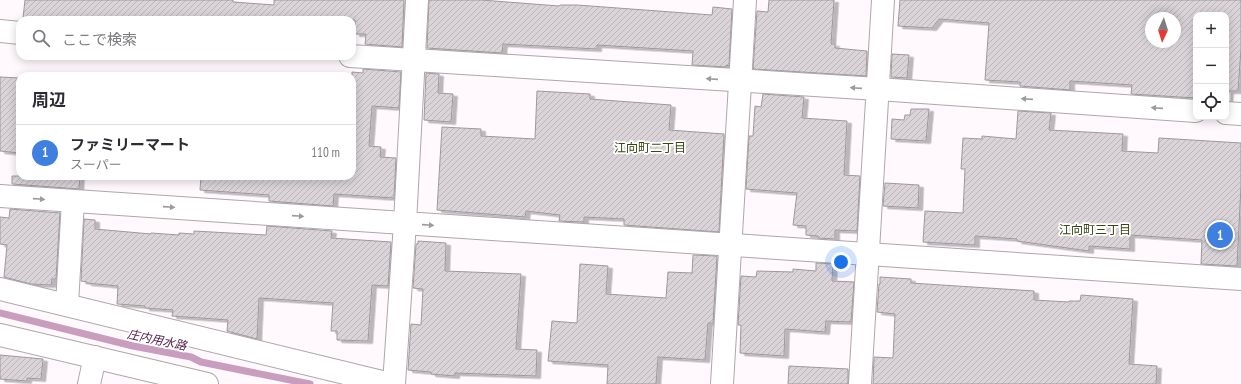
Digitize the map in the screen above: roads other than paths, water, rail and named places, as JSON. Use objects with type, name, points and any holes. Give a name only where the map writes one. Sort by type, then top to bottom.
[{"type":"street","points":[[394,384],[405,223],[417,0]]},
{"type":"street","points":[[722,384],[729,245],[745,0]]},
{"type":"street","points":[[860,384],[883,0]]},
{"type":"street","points":[[0,31],[16,33]]},
{"type":"street","points":[[356,56],[878,89],[1193,111]]},
{"type":"street","points":[[1229,113],[1241,114]]},
{"type":"street","points":[[0,196],[1241,279]]},
{"type":"street","points":[[67,304],[73,201]]},
{"type":"street","points":[[0,289],[67,304],[390,384]]},
{"type":"street","points":[[0,335],[208,384]]},
{"type":"street","points":[[89,384],[95,357]]},
{"type":"waterway","name":"庄内用水路","points":[[0,313],[133,346],[191,357],[201,362],[310,384]]},
{"type":"place","name":"ファミリーマート","points":[[1220,235]]},
{"type":"district","name":"江向町二丁目","points":[[650,148]]},
{"type":"district","name":"江向町三丁目","points":[[1095,230]]}]
